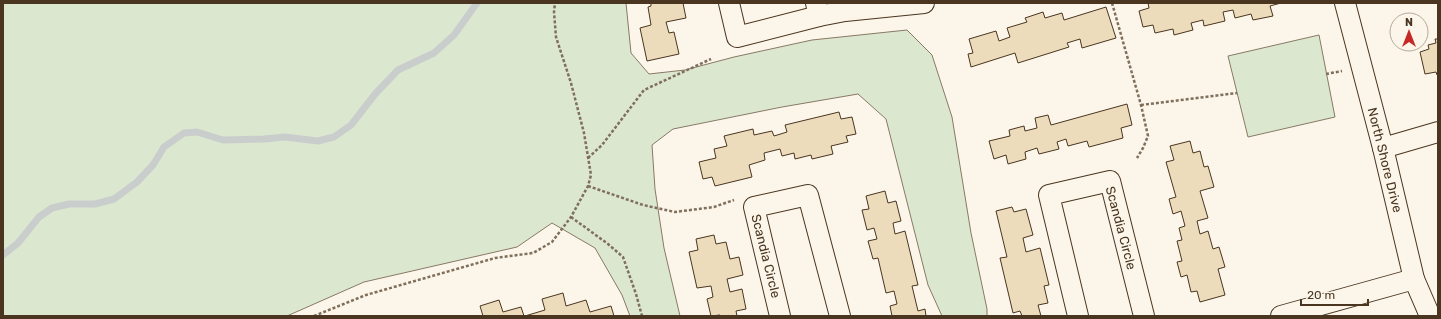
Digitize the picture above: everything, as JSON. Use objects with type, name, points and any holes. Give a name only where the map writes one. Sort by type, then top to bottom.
[{"type":"street","points":[[729,3],[737,38],[818,10],[845,11],[924,3]]},
{"type":"street","name":"North Shore Drive","points":[[1345,3],[1383,148],[1414,279],[1430,316]]},
{"type":"street","points":[[1383,148],[1438,132]]},
{"type":"street","name":"Scandia Circle","points":[[1078,316],[1049,195],[1110,181],[1144,316]]},
{"type":"street","name":"Scandia Circle","points":[[780,316],[754,207],[808,195],[840,316]]},
{"type":"street","points":[[1281,316],[1414,279]]},
{"type":"path","points":[[314,316],[366,295],[495,258],[532,253],[552,242],[571,217],[588,186],[591,175],[584,133],[571,83],[556,37],[554,12],[555,3]]},
{"type":"path","points":[[1112,3],[1141,105],[1148,136],[1137,158]]},
{"type":"path","points":[[588,158],[602,145],[644,90],[711,59]]},
{"type":"path","points":[[1326,74],[1343,71]]},
{"type":"path","points":[[1141,105],[1237,93]]},
{"type":"path","points":[[588,186],[643,205],[675,212],[714,207],[740,199]]},
{"type":"path","points":[[571,217],[623,257],[642,316]]},
{"type":"green space","points":[[3,3],[626,3],[631,53],[649,74],[685,70],[734,57],[812,40],[907,30],[932,55],[952,117],[971,233],[987,309],[987,316],[942,316],[928,285],[886,119],[858,94],[782,107],[673,129],[652,145],[655,189],[664,248],[680,316],[630,316],[622,295],[595,248],[552,223],[517,247],[364,282],[287,316],[3,316]]},
{"type":"green space","points":[[1319,35],[1335,117],[1248,137],[1228,56]]},
{"type":"building","points":[[651,3],[683,3],[686,18],[666,22],[669,33],[674,32],[679,54],[647,61],[640,28],[651,25],[648,7],[651,6]]},
{"type":"building","points":[[1148,3],[1281,3],[1270,6],[1273,16],[1253,20],[1251,14],[1235,18],[1233,10],[1223,12],[1225,21],[1204,26],[1203,20],[1191,23],[1193,30],[1174,35],[1173,29],[1155,33],[1153,25],[1143,27],[1139,11],[1149,8]]},
{"type":"building","points":[[1106,7],[1116,38],[1082,48],[1080,39],[1067,43],[1069,47],[1018,63],[1015,53],[971,67],[968,54],[973,53],[969,39],[996,31],[999,41],[1010,37],[1007,28],[1027,22],[1025,18],[1043,12],[1045,18],[1062,13],[1064,20]]},
{"type":"building","points":[[1435,39],[1438,39],[1438,75],[1436,72],[1425,74],[1420,52],[1429,52],[1429,45],[1436,43]]},
{"type":"building","points":[[1127,104],[1132,125],[1121,128],[1123,138],[1089,147],[1087,141],[1068,146],[1066,139],[1057,142],[1059,149],[1039,154],[1037,148],[1025,152],[1026,159],[1008,164],[1006,155],[994,159],[989,141],[1010,136],[1009,130],[1024,126],[1025,131],[1037,128],[1035,118],[1048,115],[1051,125]]},
{"type":"building","points":[[839,112],[841,119],[852,117],[856,134],[846,136],[848,142],[831,146],[833,154],[812,159],[811,155],[795,159],[794,153],[782,156],[780,149],[764,153],[765,160],[749,165],[752,177],[715,186],[712,177],[703,179],[699,162],[716,158],[714,149],[727,146],[724,136],[753,129],[754,135],[772,131],[774,136],[787,132],[785,125]]},
{"type":"building","points":[[1190,141],[1193,153],[1200,151],[1204,167],[1208,166],[1214,187],[1200,191],[1208,218],[1197,221],[1200,234],[1208,231],[1213,249],[1219,247],[1225,267],[1218,269],[1225,295],[1200,302],[1197,291],[1191,292],[1187,275],[1181,277],[1177,262],[1182,261],[1177,241],[1182,240],[1179,228],[1185,226],[1181,211],[1173,214],[1169,199],[1176,197],[1166,162],[1174,160],[1170,146]]},
{"type":"building","points":[[885,191],[888,203],[896,201],[901,221],[893,223],[895,234],[905,231],[918,285],[912,286],[918,311],[925,309],[926,316],[892,316],[890,306],[897,304],[894,291],[886,293],[878,258],[873,259],[868,241],[877,239],[874,228],[867,230],[862,210],[869,209],[866,196]]},
{"type":"building","points":[[1012,207],[1014,212],[1026,209],[1033,235],[1023,238],[1026,252],[1040,248],[1049,285],[1044,286],[1048,303],[1038,305],[1041,316],[1022,316],[1020,311],[1013,313],[1000,258],[1007,257],[996,211]]},
{"type":"building","points":[[714,235],[716,244],[726,242],[730,259],[739,257],[743,275],[727,279],[730,292],[742,289],[746,309],[736,311],[737,316],[711,316],[707,299],[713,297],[711,286],[697,288],[689,252],[698,250],[696,239]]},
{"type":"building","points":[[563,293],[566,306],[586,300],[590,312],[611,306],[614,316],[525,316],[545,310],[542,299]]},
{"type":"building","points":[[499,300],[503,312],[521,307],[524,316],[483,316],[480,306]]},
{"type":"waterway","points":[[3,255],[18,243],[39,217],[52,208],[69,204],[95,204],[114,199],[137,182],[153,165],[164,147],[184,133],[197,132],[223,140],[285,137],[318,141],[334,137],[351,125],[376,93],[398,70],[434,53],[454,35],[477,3]]}]
